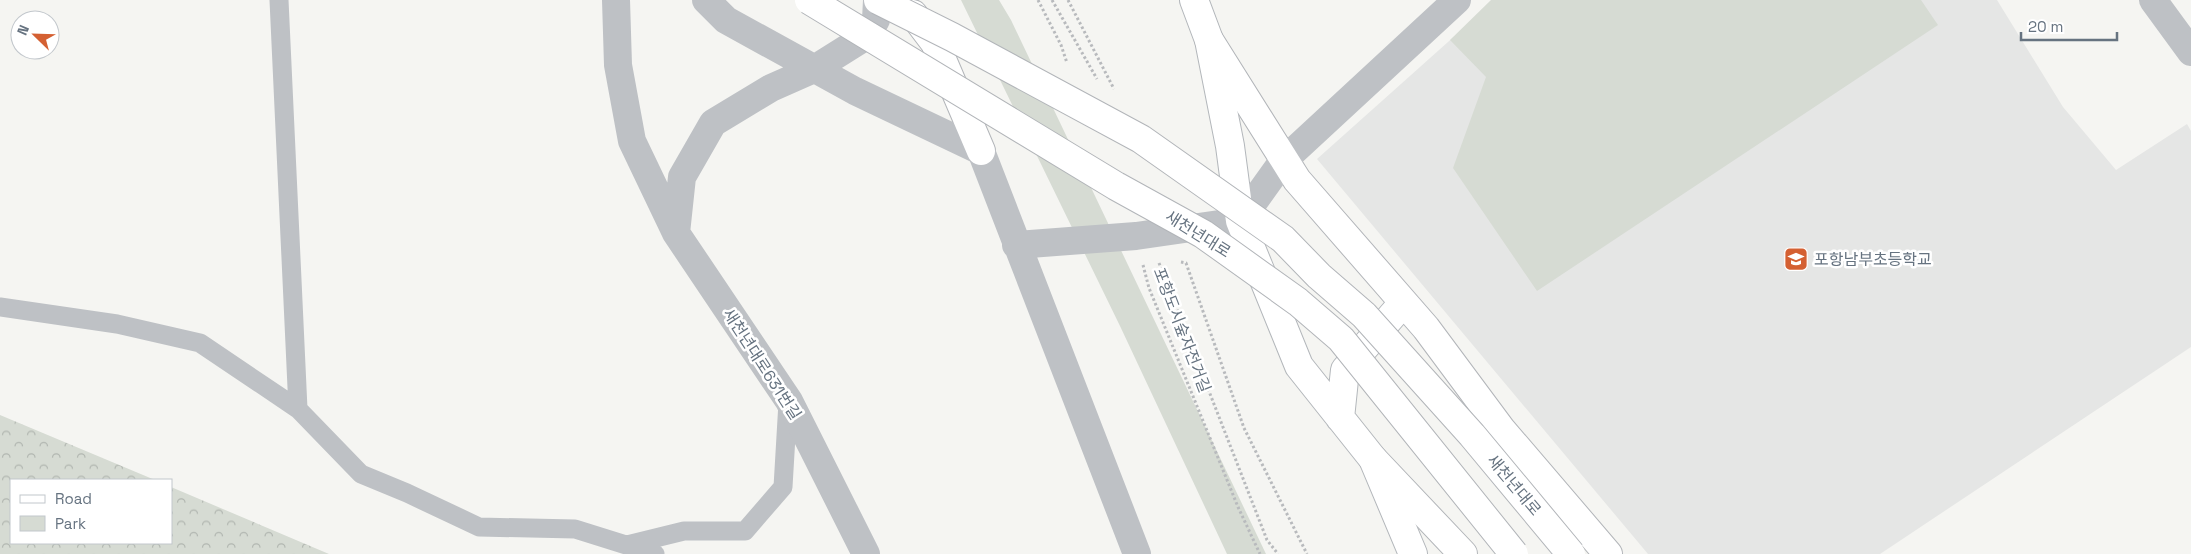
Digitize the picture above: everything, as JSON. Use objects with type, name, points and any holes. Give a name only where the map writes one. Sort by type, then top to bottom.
[{"type":"main road","name":"새천년대로","points":[[809,0],[1116,186],[1203,234],[1298,302],[1341,338],[1514,554]]},
{"type":"main road","name":"새천년대로","points":[[877,0],[952,37],[1141,140],[1283,239],[1319,276],[1364,315],[1472,435],[1571,554]]},
{"type":"main road","points":[[903,0],[935,43],[981,151]]},
{"type":"main road","points":[[1194,0],[1209,40],[1230,146],[1240,220],[1299,366],[1373,460],[1463,554]]},
{"type":"main road","points":[[1209,40],[1296,180],[1426,328],[1501,428],[1608,554]]},
{"type":"main road","points":[[1340,418],[1345,370],[1403,302]]},
{"type":"main road","points":[[1373,460],[1413,554]]},
{"type":"street","name":"새천년대로631번길","points":[[616,0],[618,65],[632,141],[676,233],[788,401],[866,554]]},
{"type":"street","points":[[706,0],[726,20],[855,91],[981,151],[1137,554]]},
{"type":"street","points":[[676,233],[682,177],[713,123],[771,88],[814,68],[865,37],[876,20],[877,0]]},
{"type":"street","points":[[1016,244],[1136,236],[1240,220],[1283,161],[1457,0]]},
{"type":"street","points":[[2153,0],[2191,52]]},
{"type":"lane","points":[[279,0],[298,408]]},
{"type":"lane","points":[[0,307],[117,324],[200,343],[298,408],[361,474],[407,493],[479,527],[575,529],[655,554]]},
{"type":"lane","points":[[626,545],[684,531],[745,530],[783,487],[788,401]]},
{"type":"path","points":[[1052,0],[1098,82]]},
{"type":"path","name":"포항도시숲자전거길","points":[[1136,236],[1150,288],[1238,507],[1260,554]]},
{"type":"path","points":[[1168,261],[1158,261],[1267,540],[1278,554]]},
{"type":"path","points":[[1177,262],[1186,263],[1244,428],[1307,554]]},
{"type":"shaded area","name":"포항남부초등학교","points":[[1495,0],[1997,0],[2063,107],[2116,170],[2187,124],[2191,131],[2191,347],[1880,554],[1648,554],[1317,159]]},
{"type":"green space","points":[[961,0],[999,0],[1011,20],[1266,554],[1227,554],[1120,326]]},
{"type":"green space","points":[[1491,0],[1921,0],[1938,25],[1537,291],[1453,168],[1486,77],[1450,40]]},
{"type":"green space","points":[[0,415],[153,479],[10,479],[10,544],[172,544],[172,487],[329,554],[0,554]]},
{"type":"place","name":"포항남부초등학교","points":[[1796,259]]}]
